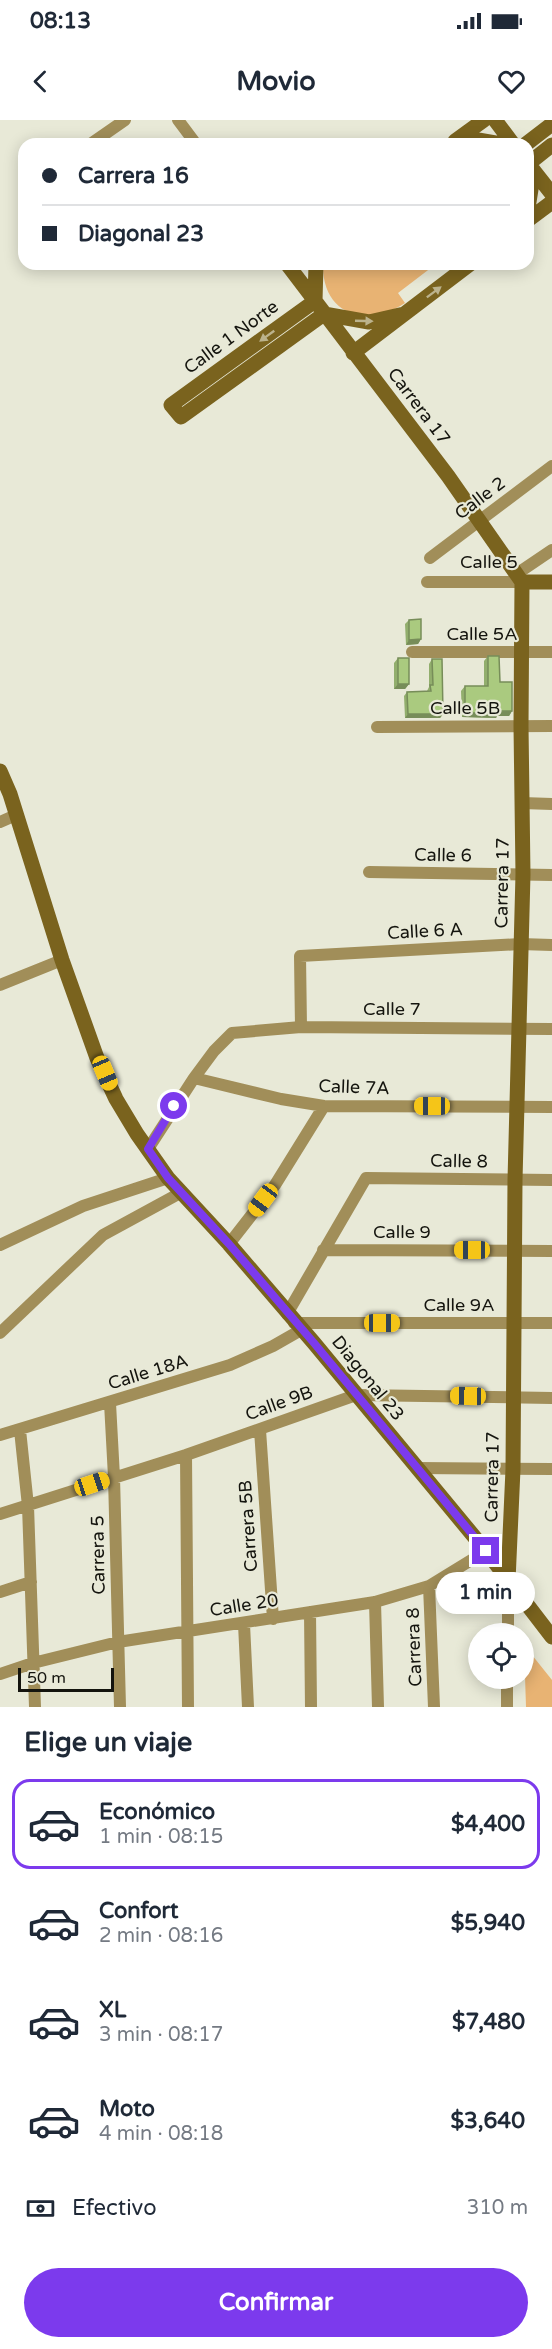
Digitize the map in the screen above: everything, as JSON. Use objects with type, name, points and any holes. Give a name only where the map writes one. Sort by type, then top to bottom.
[{"type":"street","points":[[99,138],[125,120]]},
{"type":"street","points":[[178,120],[192,138]]},
{"type":"street","points":[[460,138],[484,120]]},
{"type":"street","points":[[495,120],[508,138]]},
{"type":"street","points":[[534,138],[552,124]]},
{"type":"street","points":[[534,158],[552,145]]},
{"type":"street","points":[[534,171],[552,194]]},
{"type":"street","points":[[534,216],[552,202]]},
{"type":"street","name":"Carrera 17","points":[[290,270],[480,520],[520,578],[523,874],[515,1180],[513,1469],[508,1581]]},
{"type":"street","points":[[316,270],[319,308]]},
{"type":"street","points":[[354,353],[462,270]]},
{"type":"street","points":[[319,308],[369,322],[404,314]]},
{"type":"street","points":[[176,411],[319,308]]},
{"type":"street","name":"Calle 2","points":[[430,558],[552,466]]},
{"type":"street","points":[[520,578],[552,550]]},
{"type":"street","name":"Calle 5","points":[[427,582],[520,578],[552,582]]},
{"type":"street","name":"Calle 5A","points":[[412,652],[552,652]]},
{"type":"street","name":"Calle 5B","points":[[377,727],[552,726]]},
{"type":"street","name":"Diagonal 23","points":[[0,771],[62,960],[98,1058],[116,1099],[168,1178],[229,1244],[356,1395],[486,1551],[552,1637]]},
{"type":"street","points":[[522,803],[552,804]]},
{"type":"street","points":[[0,822],[16,815]]},
{"type":"street","name":"Calle 6","points":[[369,872],[552,875]]},
{"type":"street","name":"Calle 6 A","points":[[301,1027],[300,956],[520,944],[552,945]]},
{"type":"street","points":[[0,985],[62,960]]},
{"type":"street","name":"Calle 7","points":[[194,1078],[214,1051],[232,1033],[301,1027],[552,1029]]},
{"type":"street","points":[[148,1149],[194,1078]]},
{"type":"street","name":"Calle 7A","points":[[194,1078],[281,1099],[324,1106],[552,1107]]},
{"type":"street","points":[[229,1244],[275,1185],[324,1106]]},
{"type":"street","points":[[0,1245],[83,1206],[168,1178]]},
{"type":"street","name":"Calle 8","points":[[323,1250],[366,1178],[552,1180]]},
{"type":"street","points":[[0,1333],[103,1235],[182,1192]]},
{"type":"street","points":[[294,1322],[323,1250]]},
{"type":"street","name":"Calle 9","points":[[323,1250],[552,1251]]},
{"type":"street","name":"Calle 9A","points":[[294,1322],[552,1323]]},
{"type":"street","name":"Calle 18A","points":[[0,1436],[252,1357],[294,1322]]},
{"type":"street","name":"Calle 9B","points":[[0,1514],[186,1455],[356,1395],[552,1398]]},
{"type":"street","name":"Carrera 5","points":[[110,1403],[120,1707]]},
{"type":"street","points":[[20,1430],[28,1506],[35,1707]]},
{"type":"street","name":"Carrera 5B","points":[[260,1430],[273,1619]]},
{"type":"street","points":[[186,1455],[188,1707]]},
{"type":"street","points":[[417,1468],[552,1469]]},
{"type":"street","name":"Calle 20","points":[[0,1674],[33,1663],[118,1642],[375,1602],[429,1586],[486,1551]]},
{"type":"street","points":[[0,1592],[31,1581]]},
{"type":"street","points":[[508,1581],[508,1623]]},
{"type":"street","name":"Carrera 8","points":[[429,1586],[434,1707]]},
{"type":"street","points":[[375,1602],[378,1707]]},
{"type":"street","points":[[310,1612],[311,1707]]},
{"type":"street","points":[[244,1624],[248,1707]]},
{"type":"street","points":[[507,1689],[507,1707]]},
{"type":"shaded area","points":[[324,270],[428,270],[398,293],[405,303],[376,315],[349,312],[338,305],[330,295]]},
{"type":"shaded area","points":[[534,1658],[552,1680],[552,1707],[526,1707],[525,1689],[534,1689]]},
{"type":"building","points":[[421,619],[421,639],[409,640],[409,620]]},
{"type":"building","points":[[488,656],[499,656],[500,682],[512,682],[512,711],[465,713],[465,686],[488,686]]},
{"type":"building","points":[[398,658],[409,658],[409,684],[398,684]]},
{"type":"building","points":[[432,659],[442,659],[443,714],[408,714],[407,692],[431,691],[430,685],[433,685]]},
{"type":"route","points":[[174,1106],[148,1149],[168,1178],[229,1244],[294,1323],[314,1343],[486,1551]]}]
